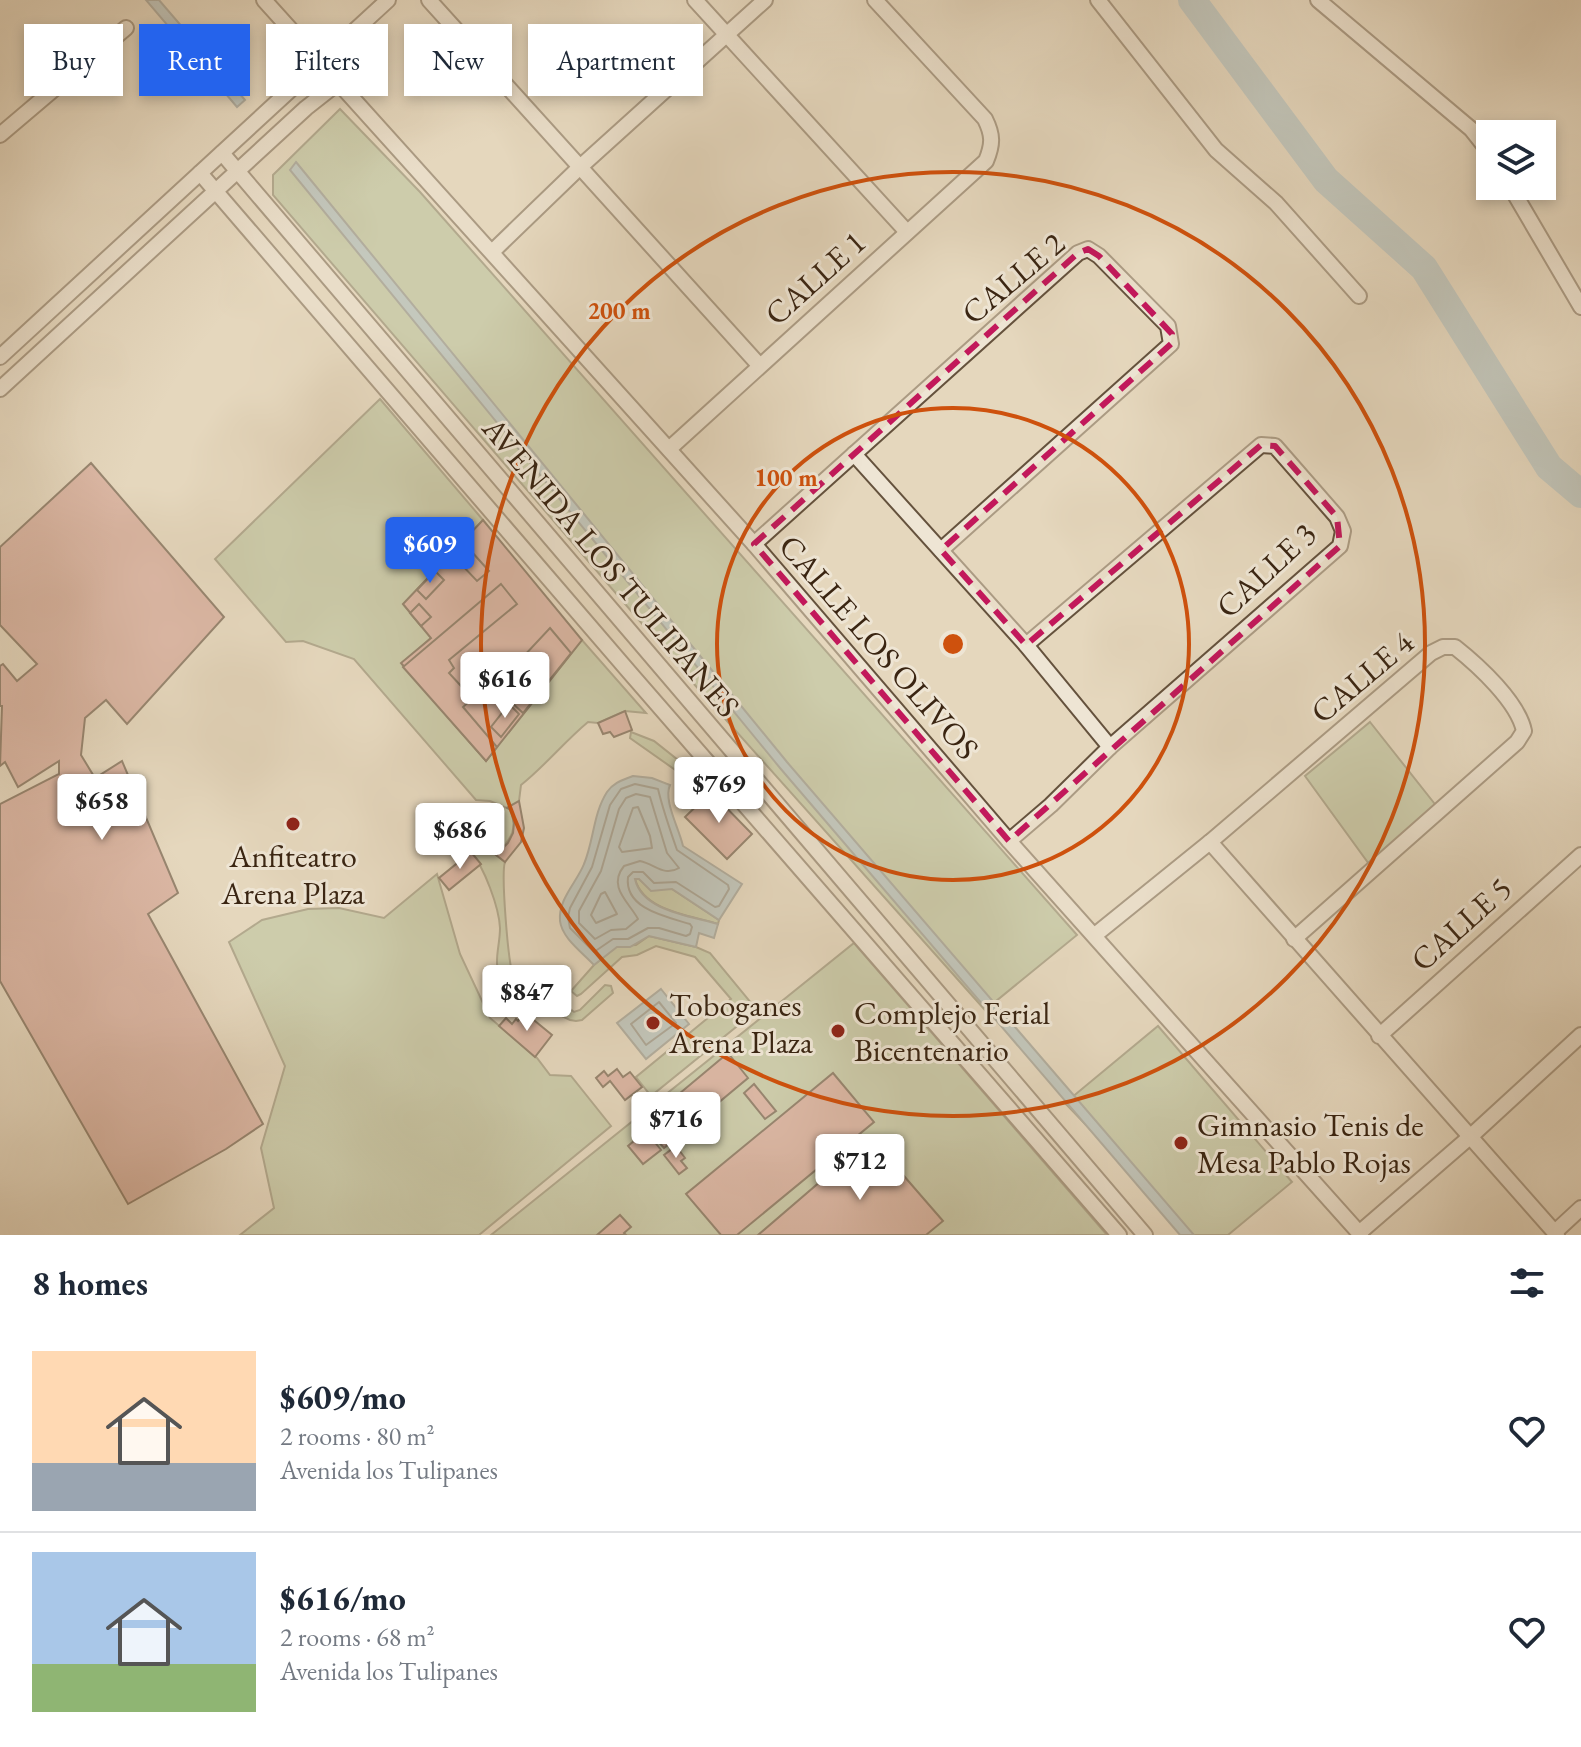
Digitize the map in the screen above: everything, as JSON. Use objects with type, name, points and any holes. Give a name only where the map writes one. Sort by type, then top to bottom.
[{"type":"street","name":"CALLE LOS OLIVOS","points":[[264,0],[286,24]]},
{"type":"street","points":[[362,24],[388,0]]},
{"type":"street","points":[[429,0],[759,365]]},
{"type":"street","points":[[695,0],[907,232]]},
{"type":"street","points":[[492,252],[579,168],[765,0]]},
{"type":"street","name":"CALLE 1","points":[[669,449],[986,161],[992,145],[991,131],[985,119],[875,0]]},
{"type":"street","points":[[1098,0],[1216,150],[1276,203],[1359,296]]},
{"type":"street","points":[[1318,0],[1476,135]]},
{"type":"street","points":[[0,135],[126,28]]},
{"type":"street","points":[[0,357],[284,96]]},
{"type":"street","points":[[0,389],[321,96]]},
{"type":"street","name":"CALLE LOS OLIVOS","points":[[352,96],[754,544],[1009,841],[1360,1234]]},
{"type":"street","name":"AVENIDA LOS TULIPANES","points":[[222,153],[1145,1235]]},
{"type":"street","name":"AVENIDA LOS TULIPANES","points":[[200,173],[1119,1235]]},
{"type":"street","points":[[1518,200],[1581,307]]},
{"type":"street","name":"CALLE 2","points":[[754,544],[1078,253],[1088,249],[1099,256],[1168,326],[1171,344],[941,550]]},
{"type":"street","name":"CALLE 3","points":[[1009,841],[1110,747],[1340,546],[1343,531],[1337,517],[1275,446],[1261,445],[1026,645]]},
{"type":"street","points":[[854,454],[1026,645],[1110,747]]},
{"type":"street","points":[[567,600],[588,583]]},
{"type":"street","name":"CALLE 4","points":[[1095,935],[1210,842],[1431,653],[1443,647],[1455,647],[1513,705],[1522,719],[1524,731],[1517,742],[1294,939]]},
{"type":"street","points":[[1210,842],[1556,1234],[1581,1208]]},
{"type":"street","name":"CALLE 5","points":[[1379,1036],[1581,855]]},
{"type":"street","points":[[1360,1234],[1581,1035]]},
{"type":"highlighted area","points":[[1088,249],[1099,256],[1172,334],[1171,344],[941,550],[1026,645],[1261,445],[1275,446],[1337,517],[1340,546],[1009,841],[754,544],[1078,253]]},
{"type":"green space","points":[[340,109],[420,192],[1077,935],[985,1010],[694,684],[273,195],[273,175]]},
{"type":"green space","points":[[380,399],[483,520],[403,604],[431,638],[402,664],[486,761],[582,640],[646,713],[625,711],[598,723],[588,722],[521,785],[519,801],[508,807],[513,820],[512,832],[496,855],[505,862],[506,920],[514,978],[504,983],[497,963],[500,928],[497,909],[486,877],[471,852],[478,841],[490,839],[499,829],[495,810],[505,807],[476,800],[354,659],[303,641],[286,642],[215,559]]},
{"type":"green space","points":[[1370,722],[1438,808],[1369,864],[1305,776]]},
{"type":"green space","points":[[631,732],[654,741],[702,779],[703,784],[698,786],[630,738]]},
{"type":"green space","points":[[437,874],[460,954],[490,1018],[537,1058],[550,1075],[571,1076],[611,1126],[479,1235],[240,1235],[274,1208],[261,1148],[285,1066],[229,942],[262,920],[308,909],[339,908],[384,918]]},
{"type":"green space","points":[[635,879],[654,889],[672,889],[719,920],[718,924],[658,905],[640,890]]},
{"type":"green space","points":[[649,936],[710,953],[757,1010],[651,1096],[636,1077],[731,999],[695,957],[656,946],[637,955],[622,957],[581,994],[577,996],[571,991],[594,965],[617,946],[636,945]]},
{"type":"green space","name":"Complejo Ferial Bicentenario","points":[[854,943],[1107,1235],[491,1235]]},
{"type":"green space","points":[[518,984],[534,995],[563,1003],[574,1012],[580,1010],[605,985],[611,986],[613,993],[582,1020],[576,1021],[512,992]]},
{"type":"green space","name":"Gimnasio Tenis de Mesa Pablo Rojas","points":[[1158,1026],[1292,1182],[1228,1235],[1192,1235],[1065,1103]]},
{"type":"water","points":[[146,0],[159,0],[180,24],[166,24]]},
{"type":"water","points":[[228,96],[242,96],[245,100],[237,107]]},
{"type":"water","points":[[296,162],[787,762],[1194,1235],[1180,1235],[780,768],[290,170]]},
{"type":"water","points":[[633,776],[652,778],[670,785],[670,806],[683,846],[742,884],[719,920],[672,889],[651,891],[635,879],[639,890],[657,905],[718,924],[714,938],[699,933],[696,947],[649,936],[630,947],[617,947],[594,965],[564,933],[560,913],[584,864],[602,800],[613,786]]},
{"type":"water","name":"Toboganes Arena Plaza","points":[[661,989],[689,1024],[646,1059],[617,1023]]},
{"type":"building","points":[[91,463],[224,617],[127,724],[106,700],[85,718],[81,755],[95,778],[122,761],[178,893],[148,914],[263,1124],[226,1149],[128,1204],[0,981],[0,804],[59,774],[59,761],[18,787],[5,762],[0,766],[0,666],[3,664],[17,681],[37,664],[0,625],[0,547]]},
{"type":"building","points":[[483,520],[582,640],[486,761],[401,663],[431,638],[403,604]]},
{"type":"building","points":[[471,551],[489,571],[477,581],[459,562]]},
{"type":"building","points":[[435,571],[444,580],[426,599],[417,590]]},
{"type":"building","points":[[501,584],[517,604],[449,660],[454,668],[449,673],[461,686],[465,682],[474,692],[473,698],[463,707],[497,747],[486,761],[403,667]]},
{"type":"building","points":[[419,604],[431,617],[421,626],[410,613]]},
{"type":"building","points":[[550,628],[571,653],[523,713],[495,687]]},
{"type":"building","points":[[509,704],[519,714],[501,737],[491,727]]},
{"type":"building","points":[[625,711],[632,730],[614,737],[610,732],[603,734],[598,723]]},
{"type":"building","points":[[711,792],[752,834],[727,859],[685,817]]},
{"type":"building","points":[[519,801],[524,828],[521,842],[505,862],[496,855],[513,833],[511,810],[507,808]]},
{"type":"building","points":[[471,852],[481,864],[449,890],[439,878]]},
{"type":"building","points":[[524,1012],[552,1035],[535,1057],[499,1026],[506,1018],[512,1024],[516,1019],[518,1021]]},
{"type":"building","points":[[728,1053],[748,1078],[664,1148],[643,1124]]},
{"type":"building","points":[[617,1069],[623,1077],[630,1072],[642,1087],[625,1100],[610,1081],[603,1087],[596,1078],[604,1071],[608,1076]]},
{"type":"building","points":[[833,1073],[874,1122],[737,1235],[721,1235],[686,1194]]},
{"type":"building","points":[[754,1084],[776,1111],[765,1119],[744,1093]]},
{"type":"building","points":[[646,1131],[661,1150],[643,1164],[628,1146]]},
{"type":"building","points":[[871,1138],[943,1221],[926,1235],[758,1235]]},
{"type":"building","points":[[676,1146],[685,1158],[681,1161],[687,1168],[679,1174],[664,1155]]},
{"type":"building","points":[[620,1215],[631,1227],[624,1233],[626,1235],[597,1235]]},
{"type":"waterway","points":[[1192,0],[1326,180],[1424,268],[1549,467],[1581,494]]},
{"type":"place","name":"Anfiteatro Arena Plaza","points":[[293,824]]},
{"type":"place","name":"Toboganes Arena Plaza","points":[[653,1023]]},
{"type":"place","name":"Complejo Ferial Bicentenario","points":[[838,1031]]},
{"type":"place","name":"Gimnasio Tenis de Mesa Pablo Rojas","points":[[1181,1143]]}]
